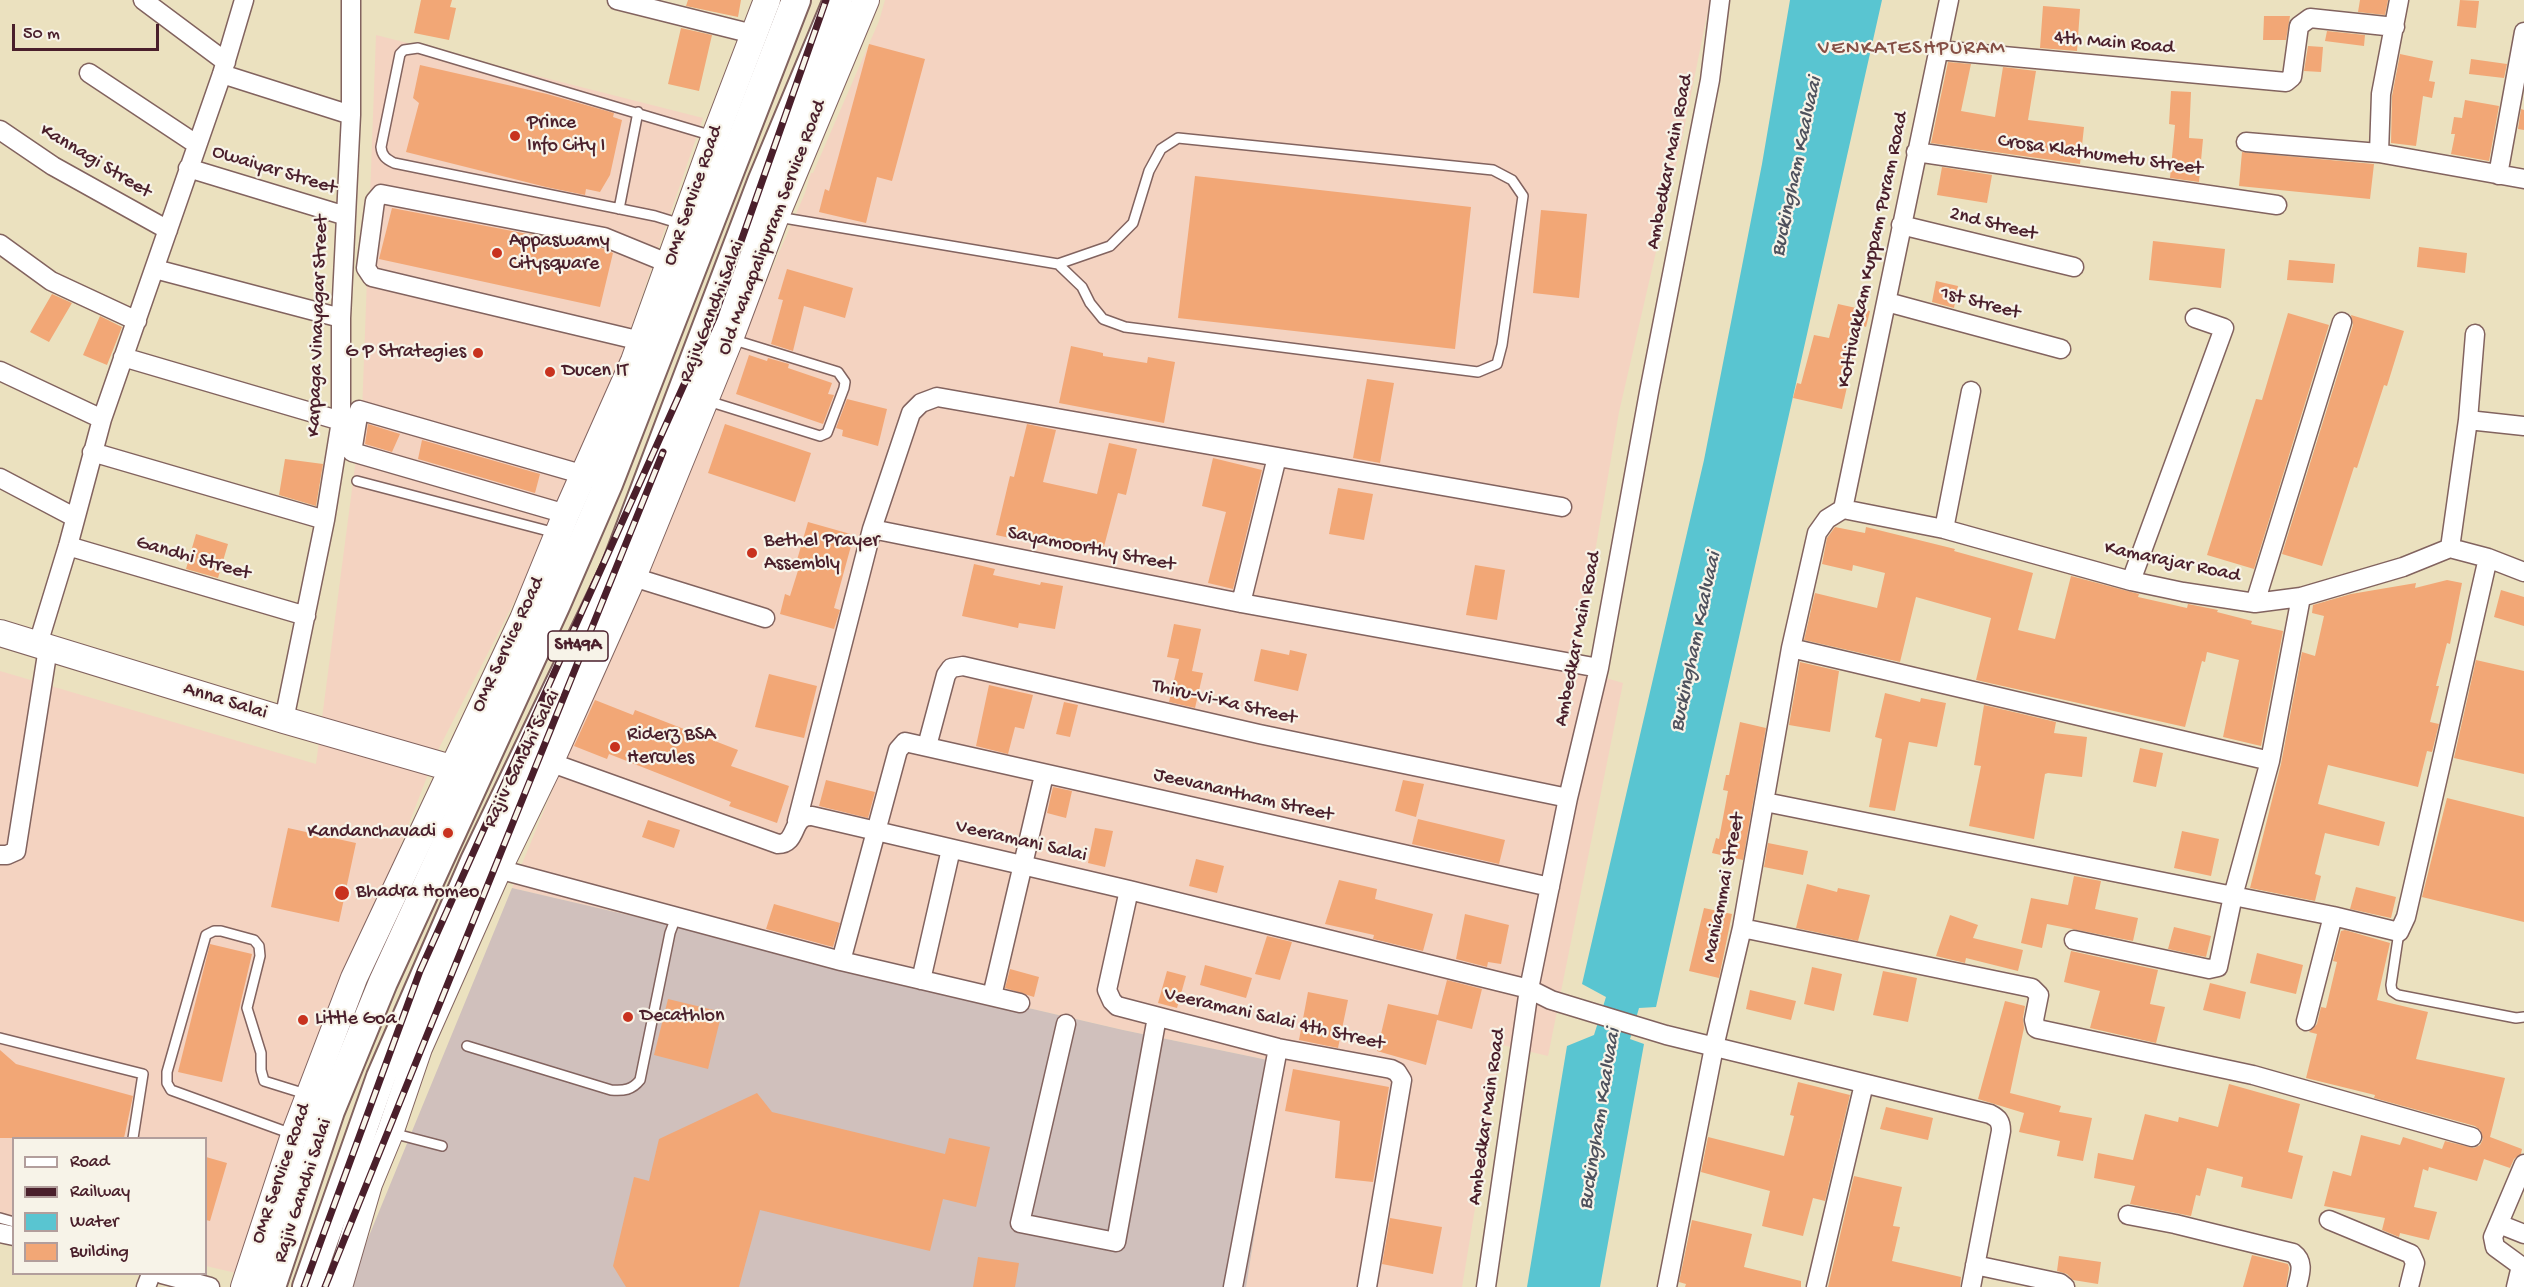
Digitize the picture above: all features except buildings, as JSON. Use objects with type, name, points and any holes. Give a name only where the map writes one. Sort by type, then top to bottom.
[{"type":"main road","name":"Rajiv Gandhi Salai","points":[[272,1287],[330,1111],[383,982],[463,773],[556,604],[596,479],[796,0]]},
{"type":"main road","name":"Rajiv Gandhi Salai","points":[[307,1287],[381,1077],[537,758],[615,569],[762,182],[838,0]]},
{"type":"street","points":[[143,0],[224,68],[351,115]]},
{"type":"street","points":[[0,855],[16,851],[43,646],[74,517],[102,419],[224,68],[244,0]]},
{"type":"street","name":"Karpaga Vinayagar Street","points":[[284,720],[325,520],[341,421],[341,318],[351,115],[351,0]]},
{"type":"street","points":[[617,0],[753,34]]},
{"type":"street","name":"OMR Service Road","points":[[244,1287],[294,1135],[354,978],[463,773],[562,524],[596,479],[641,341],[767,0]]},
{"type":"street","name":"Old Mahapalipuram Service Road","points":[[537,758],[633,577],[730,339],[776,216],[866,0]]},
{"type":"street","name":"Ambedkar Main Road","points":[[1486,1287],[1530,989],[1568,798],[1599,668],[1649,392],[1710,80],[1720,0]]},
{"type":"street","name":"Kottivakkam Kuppam Puram Road","points":[[1843,509],[1949,0]]},
{"type":"street","points":[[2379,153],[2381,94],[2399,0]]},
{"type":"street","name":"4th Main Road","points":[[1938,50],[2286,82],[2292,77],[2300,26],[2310,18],[2395,27]]},
{"type":"street","points":[[2498,175],[2524,32]]},
{"type":"street","points":[[89,72],[196,144]]},
{"type":"street","name":"Kannagi Street","points":[[0,130],[53,166],[168,230]]},
{"type":"street","points":[[2246,142],[2379,153],[2524,178]]},
{"type":"street","name":"Crosa Klathumetu Street","points":[[1916,152],[2277,205]]},
{"type":"street","name":"Owaiyar Street","points":[[188,168],[346,216]]},
{"type":"street","points":[[641,341],[372,277],[366,268],[375,201],[381,194],[604,237],[670,264]]},
{"type":"street","name":"2nd Street","points":[[1901,225],[2074,267]]},
{"type":"street","points":[[0,244],[51,281],[137,321]]},
{"type":"street","points":[[155,269],[341,318]]},
{"type":"street","name":"1st Street","points":[[1887,302],[2061,349]]},
{"type":"street","points":[[2131,581],[2224,328],[2195,318]]},
{"type":"street","points":[[2254,603],[2343,322]]},
{"type":"street","points":[[2475,334],[2468,420],[2450,548],[2488,558],[2524,572]]},
{"type":"street","points":[[123,357],[341,421]]},
{"type":"street","points":[[0,371],[102,419]]},
{"type":"street","points":[[1944,529],[1971,391]]},
{"type":"street","points":[[537,758],[778,844],[785,844],[790,840],[797,821],[872,529],[911,413],[921,403],[937,397],[1562,507]]},
{"type":"street","points":[[562,524],[352,452],[359,410],[596,479]]},
{"type":"street","points":[[2468,420],[2524,426]]},
{"type":"street","points":[[93,452],[325,520]]},
{"type":"street","points":[[1241,603],[1277,457]]},
{"type":"street","points":[[0,478],[74,517]]},
{"type":"street","name":"Kamarajar Road","points":[[1843,509],[1944,529],[2131,581],[2254,603],[2301,597],[2403,567],[2450,548]]},
{"type":"street","name":"Maniammai Street","points":[[1667,1287],[1714,1047],[1742,928],[1791,648],[1817,533],[1827,519],[1843,509]]},
{"type":"street","name":"Sayamoorthy Street","points":[[872,529],[1241,603],[1599,668]]},
{"type":"street","name":"Gandhi Street","points":[[68,546],[306,616]]},
{"type":"street","points":[[1765,802],[2333,916],[2399,932],[2404,923],[2488,558]]},
{"type":"street","points":[[633,577],[765,618]]},
{"type":"street","points":[[2074,940],[2214,969],[2219,962],[2233,896],[2270,761],[2301,597]]},
{"type":"street","name":"Anna Salai","points":[[0,633],[463,773]]},
{"type":"street","points":[[1791,648],[2270,761]]},
{"type":"street","name":"Thiru-Vi-Ka Street","points":[[927,746],[946,675],[951,669],[963,666],[1259,734],[1568,798]]},
{"type":"street","name":"Jeevanantham Street","points":[[876,832],[899,746],[905,742],[1550,887]]},
{"type":"street","points":[[992,996],[1044,775]]},
{"type":"street","name":"Veeramani Salai","points":[[797,821],[802,817],[812,816],[1129,890],[1530,989],[1551,1000],[1660,1034],[1990,1114],[1998,1118],[2001,1124],[1975,1265]]},
{"type":"street","points":[[841,961],[876,832]]},
{"type":"street","points":[[921,980],[951,849]]},
{"type":"street","points":[[339,1287],[369,1184],[390,1132],[418,1048],[486,865],[841,961],[1020,1003]]},
{"type":"street","name":"Veeramani Salai 4th Street","points":[[1129,890],[1107,990],[1117,1006],[1278,1048],[1392,1069],[1402,1080],[1367,1287]]},
{"type":"street","points":[[2306,1021],[2333,916]]},
{"type":"street","points":[[1742,928],[2032,988],[2039,995],[2034,1024],[2042,1030],[2253,1075],[2472,1137]]},
{"type":"street","points":[[1066,1024],[1020,1222],[1116,1242],[1157,1017]]},
{"type":"street","points":[[1233,1287],[1278,1048]]},
{"type":"street","points":[[1816,1287],[1864,1084]]},
{"type":"street","points":[[2516,1287],[2521,1266],[2493,1244],[2493,1237],[2524,1164]]},
{"type":"street","points":[[2128,1215],[2293,1253],[2298,1257],[2301,1269],[2297,1287]]},
{"type":"street","points":[[2329,1220],[2411,1254],[2415,1263],[2409,1287]]},
{"type":"street","points":[[2499,1224],[2524,1234]]},
{"type":"street","points":[[1971,1287],[1975,1265],[2060,1283],[2065,1287]]},
{"type":"street","points":[[166,1275],[210,1287]]},
{"type":"lane","points":[[684,224],[394,162],[381,153],[381,147],[400,54],[410,48],[418,48],[715,136]]},
{"type":"lane","points":[[619,209],[638,112]]},
{"type":"lane","points":[[776,216],[1058,264],[1110,246],[1133,223],[1149,171],[1161,149],[1178,138],[1493,170],[1512,180],[1523,196],[1502,345],[1497,364],[1478,372],[1125,327],[1103,318],[1090,303],[1082,287],[1058,264]]},
{"type":"lane","points":[[705,400],[808,433],[820,436],[827,433],[844,388],[845,382],[838,372],[730,339]]},
{"type":"lane","points":[[357,481],[562,524]]},
{"type":"lane","points":[[467,1046],[611,1090],[624,1091],[634,1087],[640,1080],[670,933],[676,917]]},
{"type":"lane","points":[[294,1135],[171,1090],[167,1083],[167,1072],[206,935],[214,931],[221,931],[254,940],[260,946],[260,956],[247,1008],[261,1053],[261,1070],[264,1081],[309,1095]]},
{"type":"lane","points":[[2399,932],[2392,991],[2398,995],[2516,1018],[2524,1017]]},
{"type":"lane","points":[[0,1038],[143,1074],[133,1137]]},
{"type":"lane","points":[[390,1132],[442,1146]]},
{"type":"shaded area","points":[[885,0],[1710,0],[1682,139],[1619,412],[1575,669],[1623,683],[1548,1056],[1502,1045],[1462,1287],[1246,1287],[1282,1063],[1123,1030],[512,888],[688,462],[805,193],[811,173],[813,173],[879,21]]},
{"type":"shaded area","points":[[376,35],[703,118],[583,468],[435,756],[236,1273],[207,1266],[207,1137],[12,1137],[12,1219],[0,1216],[0,671],[316,764],[362,413]]},
{"type":"shaded area","points":[[512,888],[1123,1030],[1282,1063],[1246,1287],[348,1287]]},
{"type":"water","name":"Buckingham Kaalvaai","points":[[1790,0],[1882,0],[1656,1007],[1639,1008],[1630,1039],[1644,1044],[1600,1287],[1527,1287],[1567,1046],[1594,1035],[1606,997],[1582,984],[1704,460],[1762,164]]},
{"type":"railway","points":[[304,1287],[420,971],[714,318],[826,0]]},
{"type":"railway","points":[[325,1287],[663,452]]},
{"type":"place","name":"Prince Info City I","points":[[515,136]]},
{"type":"place","name":"Appaswamy Citysquare","points":[[497,253]]},
{"type":"place","name":"G P Strategies","points":[[478,353]]},
{"type":"place","name":"Ducen IT","points":[[550,372]]},
{"type":"place","name":"Bethel Prayer Assembly","points":[[752,553]]},
{"type":"place","name":"Riderz BSA Hercules","points":[[615,747]]},
{"type":"place","name":"Kandanchavadi","points":[[448,833]]},
{"type":"place","name":"Bhadra Homeo","points":[[342,893]]},
{"type":"place","name":"Decathlon","points":[[628,1017]]},
{"type":"place","name":"Little Goa","points":[[303,1020]]},
{"type":"district","name":"VENKATESHPURAM","points":[[1912,50]]}]
